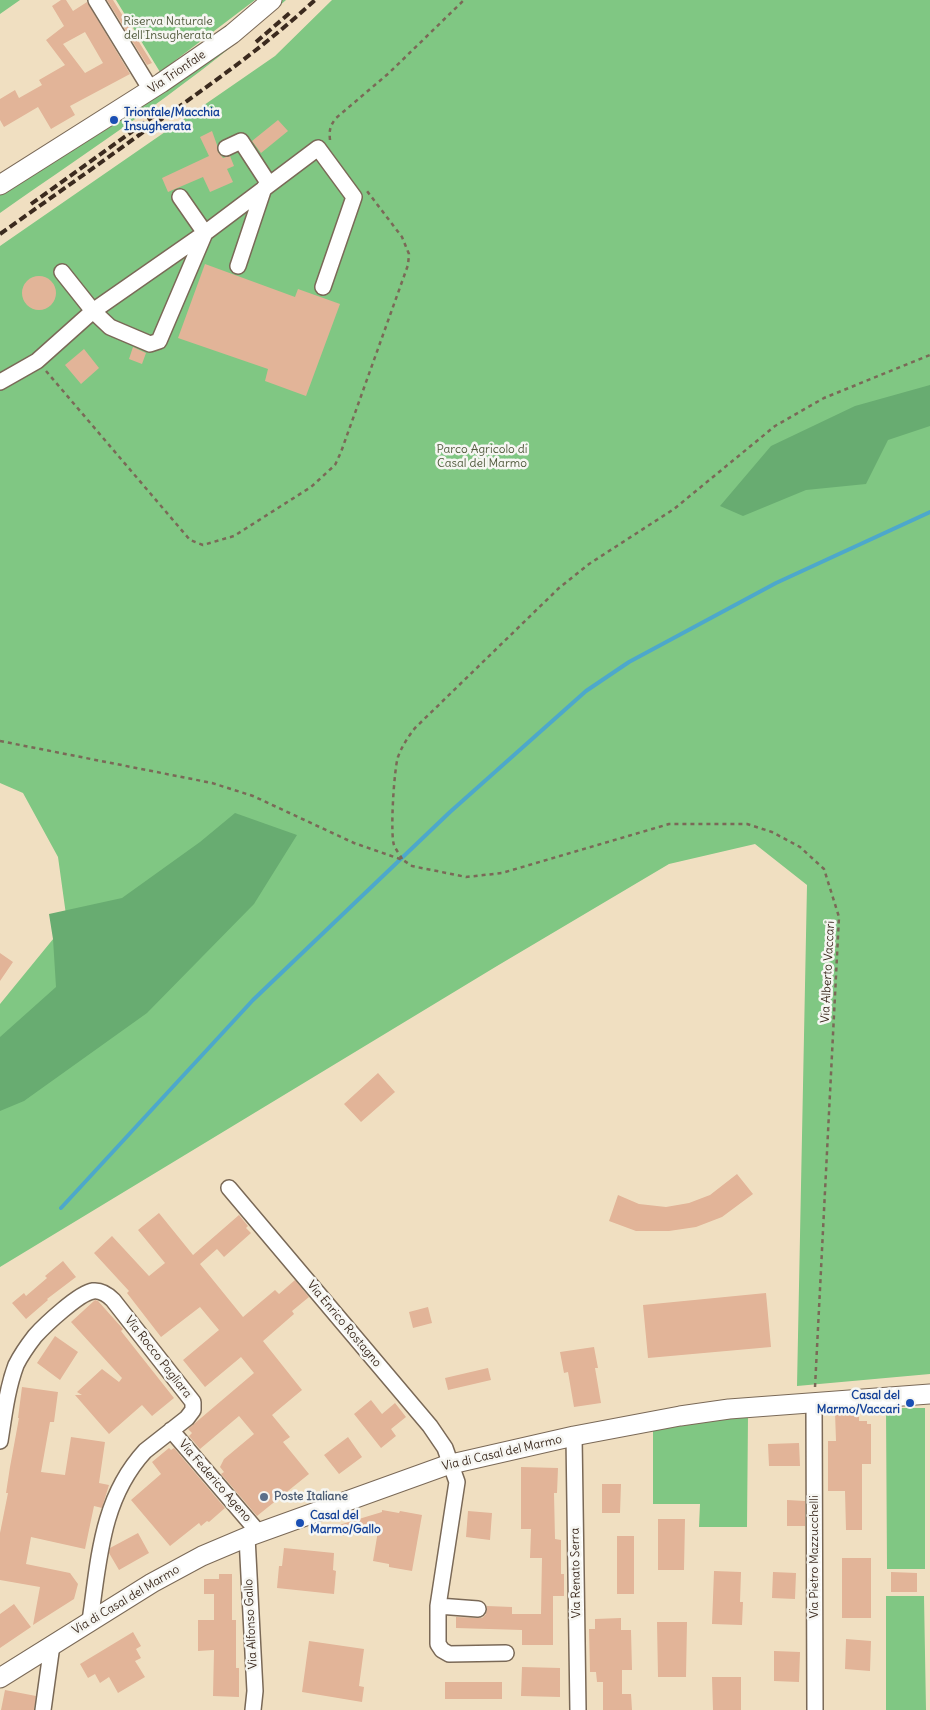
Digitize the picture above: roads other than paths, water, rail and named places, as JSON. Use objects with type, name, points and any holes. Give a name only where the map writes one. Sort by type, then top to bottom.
[{"type":"main road","name":"Via Trionfale","points":[[0,185],[151,90],[226,39],[272,0]]},
{"type":"main road","name":"Via di Casal del Marmo","points":[[0,1678],[175,1570],[217,1549],[452,1464],[574,1436],[680,1416],[729,1409],[930,1394]]},
{"type":"street","points":[[96,0],[151,90]]},
{"type":"street","points":[[226,148],[241,141],[266,186],[238,266]]},
{"type":"street","points":[[0,382],[37,361],[93,311],[205,233],[318,148],[354,197],[323,287]]},
{"type":"street","points":[[180,197],[205,233]]},
{"type":"street","points":[[62,272],[93,311],[110,327],[150,344],[159,341],[205,233]]},
{"type":"street","name":"Via Enrico Rostagno","points":[[229,1188],[442,1442],[452,1464],[457,1482],[441,1575],[438,1606],[438,1644],[442,1650],[449,1654],[506,1654]]},
{"type":"street","name":"Via Rocco Pagliara","points":[[0,1441],[13,1375],[25,1350],[42,1329],[63,1310],[83,1295],[93,1291],[102,1292],[113,1300],[194,1403],[193,1410],[187,1418],[140,1458],[118,1491],[101,1543],[90,1621]]},
{"type":"street","name":"Via Pietro Mazzucchelli","points":[[814,1403],[815,1710]]},
{"type":"street","name":"Via Federico Ageno","points":[[171,1430],[253,1535]]},
{"type":"street","name":"Via Renato Serra","points":[[574,1436],[578,1710]]},
{"type":"street","name":"Via Alfonso Gallo","points":[[253,1535],[255,1691],[253,1710]]},
{"type":"street","points":[[438,1606],[478,1609]]},
{"type":"street","points":[[43,1710],[52,1645]]},
{"type":"waterway","points":[[61,1208],[253,1000],[450,812],[586,691],[629,662],[776,583],[930,512]]},
{"type":"railway","points":[[0,234],[232,68],[315,0]]},
{"type":"railway","points":[[256,42],[292,11]]},
{"type":"railway","points":[[31,204],[155,115]]},
{"type":"place","name":"Trionfale/Macchia Insugherata","points":[[114,120]]},
{"type":"place","name":"Casal del Marmo/Vaccari","points":[[910,1403]]},
{"type":"place","name":"Poste Italiane","points":[[264,1497]]},
{"type":"place","name":"Casal del Marmo/Gallo","points":[[300,1523]]},
{"type":"park label","name":"Riserva Naturale dell'Insugherata","points":[[168,29]]},
{"type":"park label","name":"Parco Agricolo di Casal del Marmo","points":[[482,457]]}]
